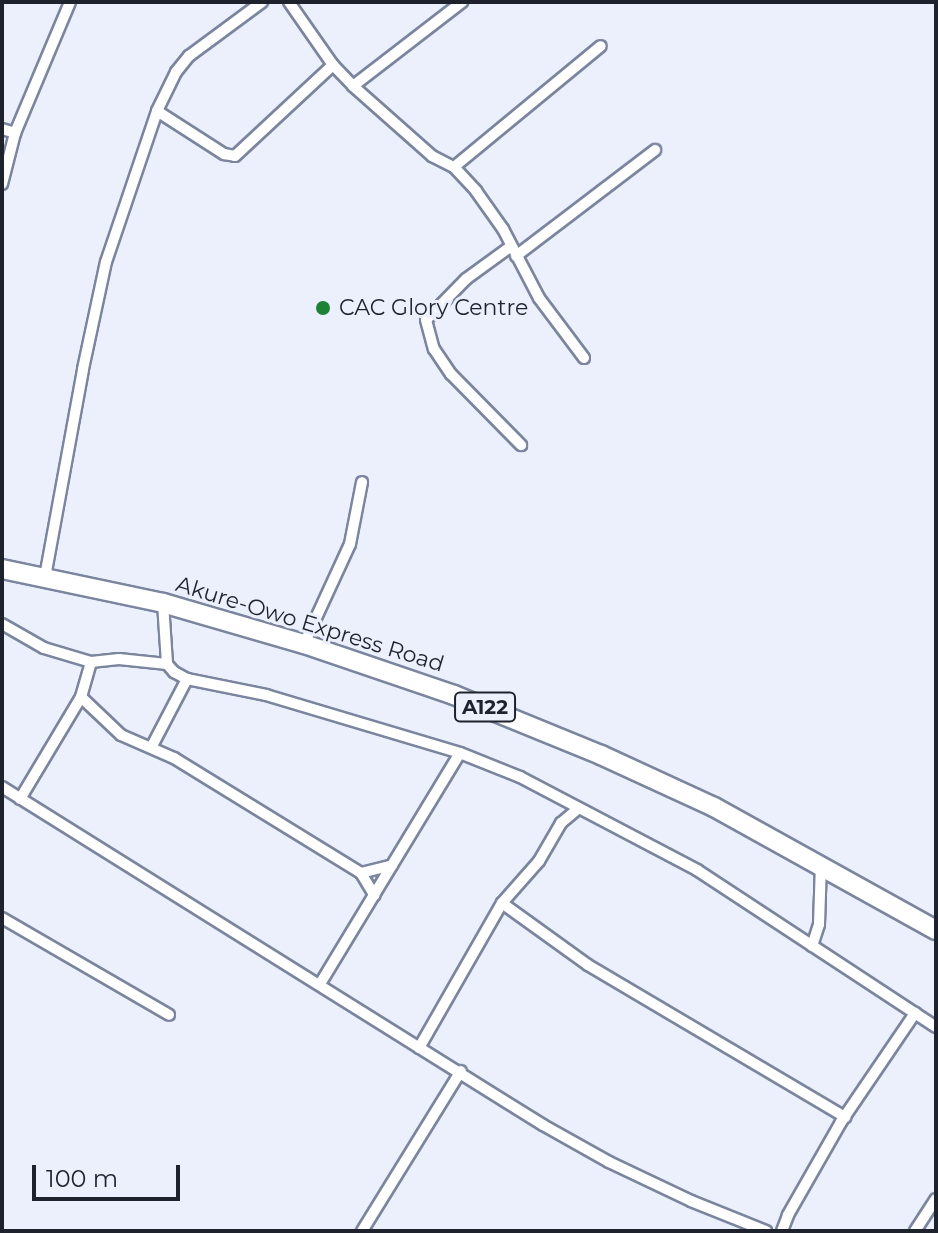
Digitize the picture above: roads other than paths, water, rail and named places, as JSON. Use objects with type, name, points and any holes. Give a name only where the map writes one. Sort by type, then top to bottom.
[{"type":"highway","name":"Akure-Owo Express Road","points":[[2,569],[163,603],[304,644],[522,722],[714,807],[821,863],[936,930]]},
{"type":"street","points":[[2,184],[15,133],[70,2]]},
{"type":"street","points":[[45,577],[106,262],[157,111],[176,72],[189,56],[262,2]]},
{"type":"street","points":[[289,2],[333,65],[353,86],[432,156],[454,167],[490,209],[539,298],[584,358]]},
{"type":"street","points":[[353,86],[462,2]]},
{"type":"street","points":[[454,167],[601,46]]},
{"type":"street","points":[[157,111],[224,154],[235,156],[333,65]]},
{"type":"street","points":[[2,129],[15,133]]},
{"type":"street","points":[[521,445],[451,374],[434,349],[426,320],[466,279],[513,251],[655,150]]},
{"type":"street","points":[[304,644],[350,544],[362,482]]},
{"type":"street","points":[[163,603],[167,664]]},
{"type":"street","points":[[2,624],[44,648],[91,662],[119,659],[167,664],[187,679],[266,695],[460,753],[520,777],[697,870],[936,1027]]},
{"type":"street","points":[[20,799],[81,697],[91,662]]},
{"type":"street","points":[[152,746],[187,679]]},
{"type":"street","points":[[81,697],[121,735],[152,746],[361,873],[374,895]]},
{"type":"street","points":[[320,984],[460,753]]},
{"type":"street","points":[[2,787],[419,1048],[609,1162],[691,1201],[766,1231]]},
{"type":"street","points":[[419,1048],[502,903],[539,861],[561,823],[579,808]]},
{"type":"street","points":[[812,946],[819,924],[821,863]]},
{"type":"street","points":[[361,873],[392,865]]},
{"type":"street","points":[[502,903],[588,965],[845,1117]]},
{"type":"street","points":[[2,918],[169,1015]]},
{"type":"street","points":[[782,1231],[788,1215],[845,1117],[915,1013]]},
{"type":"street","points":[[362,1231],[461,1071]]},
{"type":"street","points":[[915,1231],[936,1199]]},
{"type":"place","name":"CAC Glory Centre","points":[[323,308]]}]
